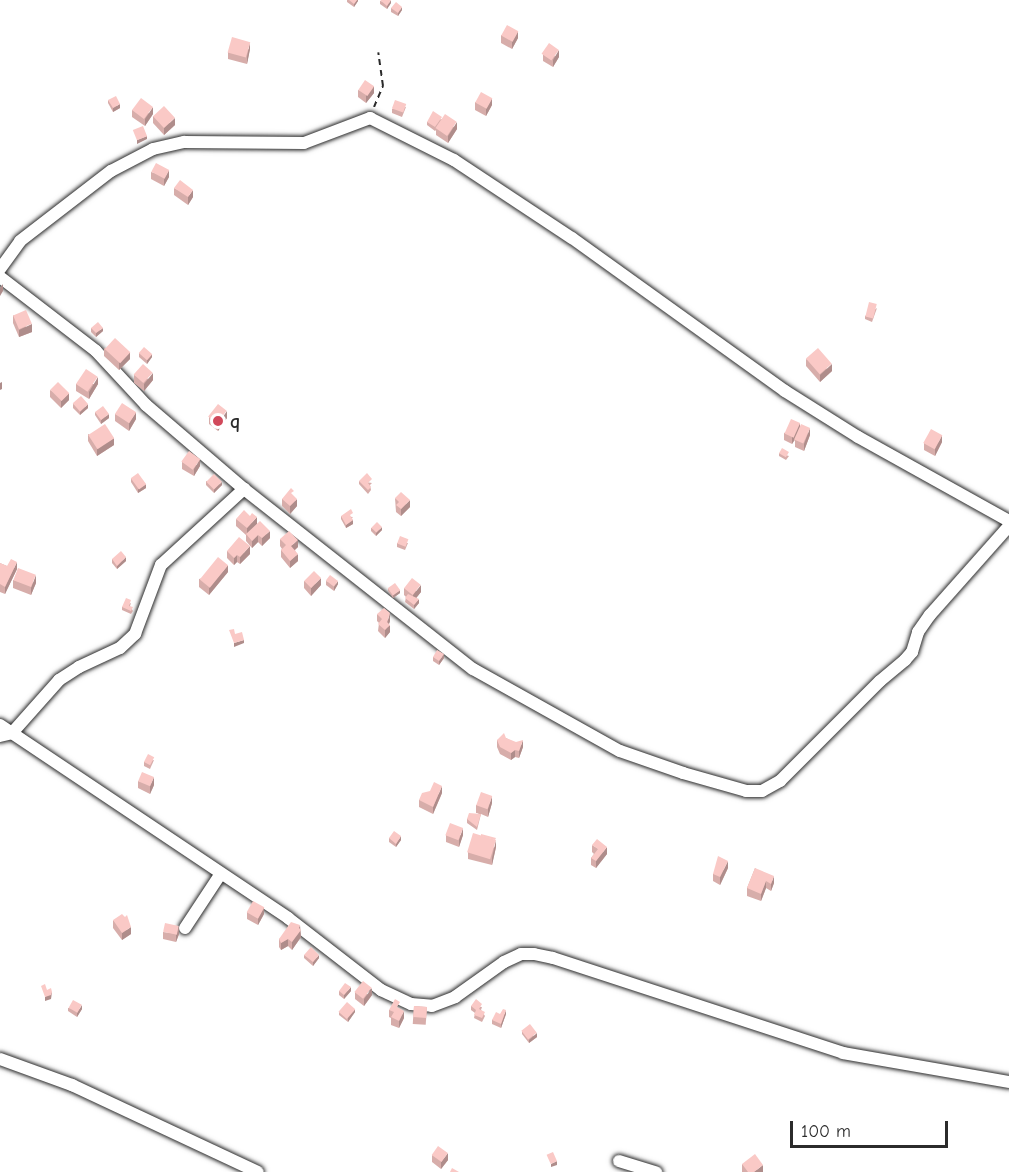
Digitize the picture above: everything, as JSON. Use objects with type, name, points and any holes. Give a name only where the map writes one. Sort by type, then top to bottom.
[{"type":"street","points":[[0,268],[20,241],[111,171],[153,149],[184,142],[304,143],[370,118],[454,160],[572,238],[784,391],[892,457],[1009,524],[930,615],[915,639],[912,652],[905,660],[880,681],[780,781],[762,791],[746,791],[682,773],[620,751],[472,669],[244,489],[146,405],[96,351],[0,277]]},
{"type":"street","points":[[6,735],[59,680],[79,667],[120,648],[135,634],[160,565],[244,489]]},
{"type":"street","points":[[0,725],[6,735],[288,918],[381,990],[411,1004],[432,1006],[455,997],[504,962],[521,954],[534,954],[843,1053],[1009,1082]]},
{"type":"street","points":[[185,928],[220,875]]},
{"type":"street","points":[[0,1059],[72,1085],[258,1172]]},
{"type":"street","points":[[619,1161],[656,1172]]},
{"type":"path","points":[[370,118],[382,86],[378,52]]},
{"type":"building","points":[[380,0],[391,0],[387,6]]},
{"type":"building","points":[[396,2],[402,7],[398,13],[391,8]]},
{"type":"building","points":[[507,25],[518,31],[513,42],[501,35]]},
{"type":"building","points":[[232,37],[250,42],[246,58],[228,52]]},
{"type":"building","points":[[549,43],[559,50],[551,61],[542,54]]},
{"type":"building","points":[[365,80],[374,86],[367,96],[358,90]]},
{"type":"building","points":[[481,92],[492,98],[487,109],[475,102]]},
{"type":"building","points":[[116,96],[120,104],[113,108],[108,100]]},
{"type":"building","points":[[141,98],[153,107],[144,119],[132,110]]},
{"type":"building","points":[[395,100],[406,104],[403,113],[392,108]]},
{"type":"building","points":[[164,106],[175,118],[164,128],[153,116]]},
{"type":"building","points":[[433,111],[442,117],[435,127],[427,122]]},
{"type":"building","points":[[445,114],[457,122],[447,136],[435,128]]},
{"type":"building","points":[[143,126],[147,136],[137,140],[133,130]]},
{"type":"building","points":[[156,163],[169,170],[165,179],[151,172]]},
{"type":"building","points":[[180,180],[193,190],[188,197],[174,188]]},
{"type":"building","points":[[869,302],[877,304],[873,318],[865,317]]},
{"type":"building","points":[[26,310],[32,324],[19,329],[13,315]]},
{"type":"building","points":[[98,322],[103,328],[96,333],[91,328]]},
{"type":"building","points":[[115,338],[130,352],[120,363],[105,349]]},
{"type":"building","points":[[144,347],[152,354],[147,360],[139,353]]},
{"type":"building","points":[[818,348],[832,364],[820,374],[806,358]]},
{"type":"building","points":[[143,364],[153,373],[143,383],[134,374]]},
{"type":"building","points":[[86,369],[98,377],[88,392],[76,384]]},
{"type":"building","points":[[58,382],[69,393],[62,401],[50,390]]},
{"type":"building","points":[[81,396],[88,404],[80,412],[73,403]]},
{"type":"building","points":[[122,403],[136,412],[129,423],[115,414]]},
{"type":"building","points":[[218,404],[227,411],[217,423],[208,417]]},
{"type":"building","points":[[103,406],[109,414],[101,420],[95,412]]},
{"type":"building","points":[[791,419],[800,423],[794,438],[784,434]]},
{"type":"building","points":[[105,424],[114,438],[97,449],[88,435]]},
{"type":"building","points":[[801,424],[810,428],[803,444],[794,440]]},
{"type":"building","points":[[931,429],[942,435],[935,449],[923,443]]},
{"type":"building","points":[[782,448],[789,452],[786,457],[779,453]]},
{"type":"building","points":[[189,451],[200,459],[193,470],[181,462]]},
{"type":"building","points":[[138,473],[146,484],[139,490],[131,478]]},
{"type":"building","points":[[367,473],[372,479],[368,483],[371,487],[368,490],[359,481]]},
{"type":"building","points":[[214,474],[222,482],[214,490],[206,482]]},
{"type":"building","points":[[291,488],[294,491],[291,493],[297,499],[290,506],[282,499]]},
{"type":"building","points":[[401,492],[410,500],[401,509],[396,505],[399,502],[395,498]]},
{"type":"building","points":[[351,509],[353,513],[350,515],[353,520],[346,525],[341,516]]},
{"type":"building","points":[[244,510],[250,516],[252,513],[257,517],[247,528],[236,519]]},
{"type":"building","points":[[260,521],[270,531],[262,538],[258,535],[252,541],[246,534]]},
{"type":"building","points":[[377,522],[382,527],[376,533],[371,528]]},
{"type":"building","points":[[289,531],[298,540],[291,546],[298,554],[290,561],[281,550],[286,545],[280,539]]},
{"type":"building","points":[[400,536],[408,539],[406,547],[397,543]]},
{"type":"building","points":[[239,537],[250,546],[240,557],[237,555],[234,558],[227,551]]},
{"type":"building","points":[[121,551],[126,557],[117,566],[112,559]]},
{"type":"building","points":[[218,557],[228,565],[210,588],[200,580]]},
{"type":"building","points":[[11,559],[17,562],[5,587],[0,584],[0,563],[7,566]]},
{"type":"building","points":[[18,568],[36,575],[31,587],[13,580]]},
{"type":"building","points":[[314,571],[321,578],[311,588],[304,581]]},
{"type":"building","points":[[330,575],[338,581],[334,587],[326,581]]},
{"type":"building","points":[[412,578],[421,585],[413,595],[404,588]]},
{"type":"building","points":[[395,583],[400,590],[393,596],[388,588]]},
{"type":"building","points":[[408,594],[419,599],[414,605],[405,598]]},
{"type":"building","points":[[126,598],[131,600],[129,606],[133,607],[131,611],[122,607]]},
{"type":"building","points":[[384,608],[390,613],[387,622],[390,625],[385,630],[378,624],[382,619],[377,614]]},
{"type":"building","points":[[234,629],[235,634],[242,632],[244,640],[234,643],[229,630]]},
{"type":"building","points":[[437,650],[444,654],[439,661],[433,657]]},
{"type":"building","points":[[504,733],[506,738],[516,742],[523,740],[519,751],[515,750],[511,753],[500,747],[497,740]]},
{"type":"building","points":[[148,754],[154,757],[150,765],[144,762]]},
{"type":"building","points":[[142,772],[154,777],[150,786],[138,781]]},
{"type":"building","points":[[434,782],[442,786],[433,807],[419,800],[422,793],[430,791]]},
{"type":"building","points":[[481,792],[492,796],[487,809],[476,805]]},
{"type":"building","points":[[469,813],[481,814],[477,827],[467,819]]},
{"type":"building","points":[[450,823],[463,828],[458,840],[445,835]]},
{"type":"building","points":[[394,831],[401,836],[396,844],[389,838]]},
{"type":"building","points":[[473,833],[496,840],[490,859],[467,852]]},
{"type":"building","points":[[481,834],[496,838],[495,840],[481,836]]},
{"type":"building","points":[[597,839],[607,847],[596,861],[591,858],[598,849],[592,845]]},
{"type":"building","points":[[718,856],[728,861],[720,877],[713,874]]},
{"type":"building","points":[[755,868],[774,876],[771,884],[766,881],[761,894],[747,888]]},
{"type":"building","points":[[253,901],[264,907],[258,919],[247,912]]},
{"type":"building","points":[[122,914],[125,917],[127,915],[131,927],[122,933],[113,920]]},
{"type":"building","points":[[291,922],[300,925],[301,930],[292,942],[288,939],[281,943],[279,939]]},
{"type":"building","points":[[165,923],[179,926],[177,935],[163,932]]},
{"type":"building","points":[[311,947],[319,955],[313,962],[304,955]]},
{"type":"building","points":[[363,981],[372,988],[363,999],[354,992]]},
{"type":"building","points":[[345,983],[351,987],[344,995],[339,991]]},
{"type":"building","points":[[45,984],[47,990],[51,988],[52,992],[51,995],[45,997],[41,986]]},
{"type":"building","points":[[395,999],[400,1002],[397,1007],[404,1011],[399,1021],[391,1017],[394,1012],[389,1010]]},
{"type":"building","points":[[476,999],[482,1004],[479,1009],[485,1012],[482,1018],[474,1015],[476,1010],[471,1006]]},
{"type":"building","points":[[73,1000],[82,1005],[77,1013],[69,1008]]},
{"type":"building","points":[[347,1002],[355,1009],[347,1019],[338,1012]]},
{"type":"building","points":[[414,1006],[427,1007],[426,1018],[413,1017]]},
{"type":"building","points":[[503,1009],[506,1010],[501,1024],[492,1020],[496,1012],[500,1014]]},
{"type":"building","points":[[530,1024],[537,1033],[528,1039],[521,1031]]},
{"type":"building","points":[[438,1146],[448,1153],[442,1162],[432,1155]]},
{"type":"building","points":[[553,1152],[557,1161],[551,1164],[547,1155]]},
{"type":"building","points":[[755,1154],[763,1165],[754,1172],[748,1172],[742,1164]]},
{"type":"place","name":"q","points":[[218,421]]}]
